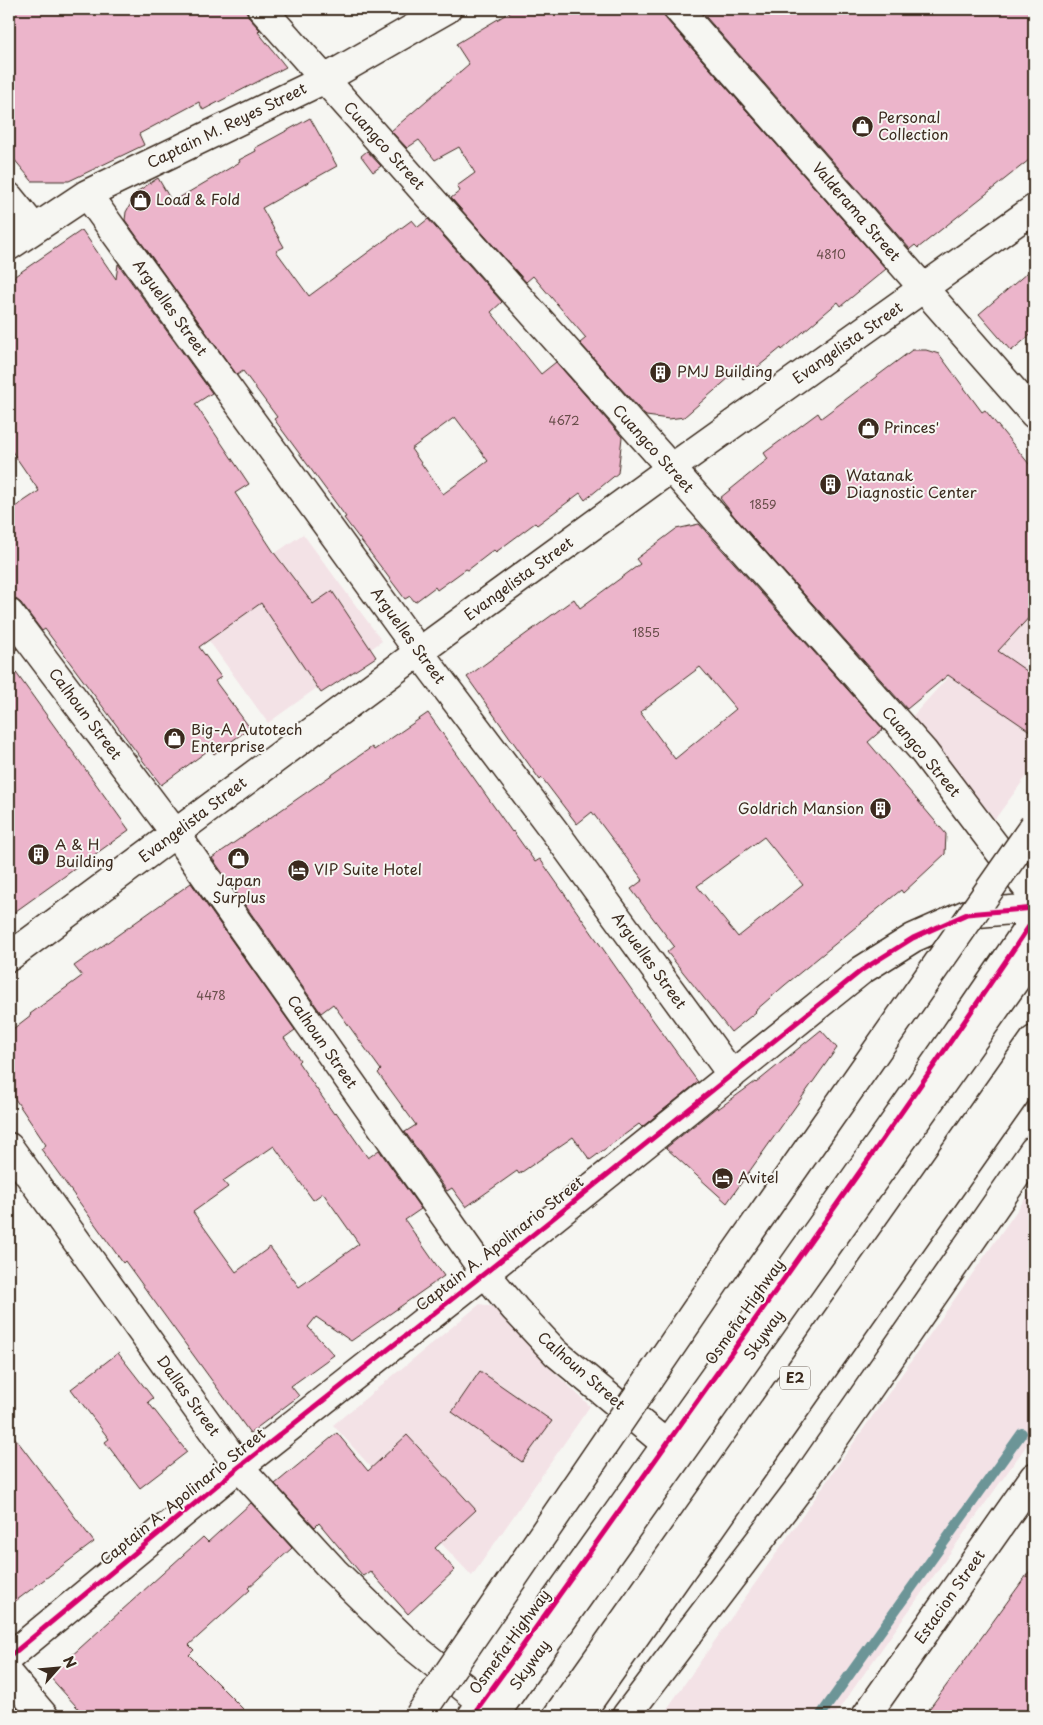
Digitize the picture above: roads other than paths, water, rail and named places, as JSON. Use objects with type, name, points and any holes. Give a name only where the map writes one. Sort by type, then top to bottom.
[{"type":"main road","name":"Cuangco Street","points":[[262,9],[922,751],[1034,897]]},
{"type":"main road","name":"Captain M. Reyes Street","points":[[9,246],[87,194],[324,79],[447,9]]},
{"type":"main road","name":"Valderama Street","points":[[678,9],[923,290],[1034,414]]},
{"type":"main road","name":"Arguelles Street","points":[[87,194],[419,652],[558,836],[732,1075]]},
{"type":"main road","points":[[9,198],[35,229]]},
{"type":"main road","name":"Evangelista Street","points":[[9,957],[419,652],[670,469],[1034,209]]},
{"type":"main road","name":"Calhoun Street","points":[[9,613],[175,833],[485,1273],[556,1353],[666,1444]]},
{"type":"main road","points":[[420,1716],[726,1266],[1034,826]]},
{"type":"main road","name":"Captain A. Apolinario Street","points":[[9,1657],[239,1467],[485,1273],[862,970],[913,938],[967,914],[1034,908]]},
{"type":"main road","name":"Osmeña Highway","points":[[482,1712],[666,1444],[939,1059],[1034,919]]},
{"type":"main road","name":"Skyway","points":[[482,1712],[1034,954]]},
{"type":"main road","name":"E2","points":[[557,1716],[1034,1040]]},
{"type":"main road","points":[[579,1716],[1034,1068]]},
{"type":"main road","name":"Dallas Street","points":[[9,1147],[239,1467],[348,1584],[482,1712]]},
{"type":"main road","points":[[626,1716],[804,1482],[1034,1150]]},
{"type":"main road","name":"Estacion Street","points":[[866,1716],[1034,1477]]},
{"type":"main road","points":[[9,1675],[44,1716]]},
{"type":"waterway","points":[[820,1716],[1022,1433]]},
{"type":"place","name":"Personal Collection","points":[[862,127]]},
{"type":"place","name":"Load & Fold","points":[[140,200]]},
{"type":"place","name":"PMJ Building","points":[[661,372]]},
{"type":"place","name":"Princes'","points":[[868,428]]},
{"type":"place","name":"Watanak Diagnostic Center","points":[[830,485]]},
{"type":"place","name":"Big-A Autotech Enterprise","points":[[175,739]]},
{"type":"place","name":"Goldrich Mansion","points":[[880,809]]},
{"type":"place","name":"A & H Building","points":[[39,854]]},
{"type":"place","name":"Japan Surplus","points":[[239,858]]},
{"type":"place","name":"VIP Suite Hotel","points":[[298,870]]},
{"type":"place","name":"Avitel","points":[[722,1178]]}]
